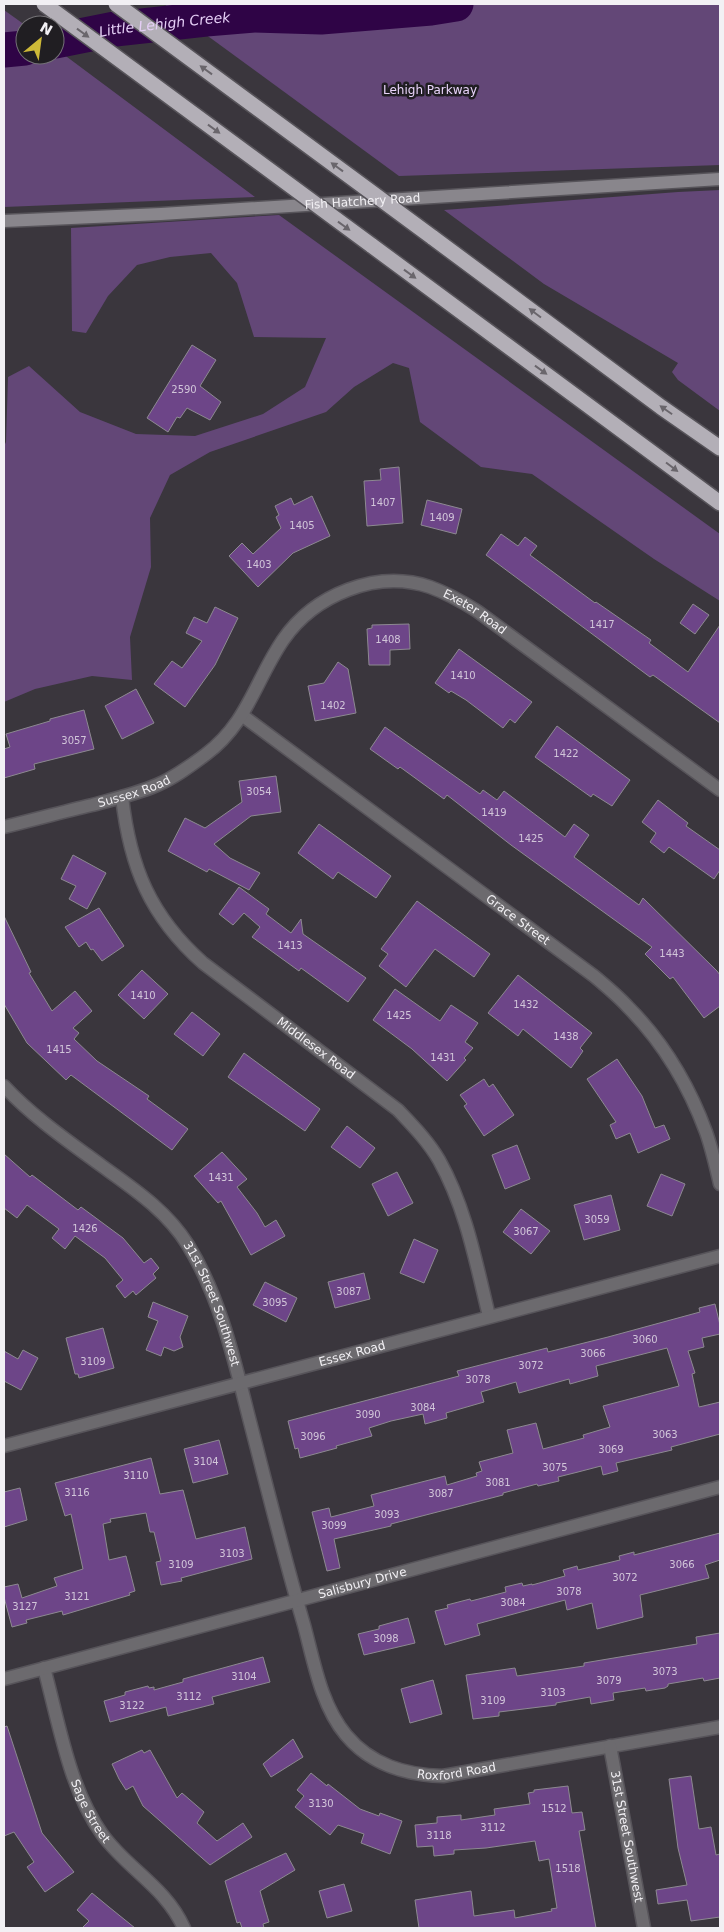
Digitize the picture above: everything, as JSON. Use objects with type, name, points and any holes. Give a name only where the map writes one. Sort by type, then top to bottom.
[{"type":"highway","points":[[44,4],[720,503]]},
{"type":"highway","points":[[116,4],[661,407],[720,448]]},
{"type":"street","name":"Fish Hatchery Road","points":[[4,221],[161,214],[720,179]]},
{"type":"street","name":"Exeter Road","points":[[242,716],[283,641],[297,623],[314,608],[338,594],[360,586],[382,582],[406,582],[428,586],[454,596],[477,611],[720,790]]},
{"type":"street","name":"Sussex Road","points":[[4,828],[122,797],[157,785],[183,771],[213,749],[242,716]]},
{"type":"street","name":"Grace Street","points":[[242,716],[594,976],[629,1007],[672,1061],[693,1102],[706,1134],[720,1184]]},
{"type":"street","name":"Middlesex Road","points":[[122,797],[126,829],[134,860],[146,890],[162,918],[182,944],[204,963],[398,1110],[420,1133],[438,1159],[453,1186],[463,1216],[489,1316]]},
{"type":"street","name":"31st Street Southwest","points":[[4,1086],[27,1110],[143,1195],[172,1224],[187,1243],[207,1279],[216,1302],[240,1383],[297,1599]]},
{"type":"street","name":"Essex Road","points":[[4,1446],[720,1256]]},
{"type":"street","name":"Salisbury Drive","points":[[4,1679],[720,1487]]},
{"type":"street","name":"Roxford Road","points":[[297,1599],[324,1697],[334,1718],[346,1735],[360,1749],[379,1762],[397,1770],[420,1775],[443,1776],[720,1727]]},
{"type":"street","name":"Sage Street","points":[[44,1668],[76,1787],[88,1812],[103,1836],[150,1881],[168,1902],[184,1928]]},
{"type":"street","name":"31st Street Southwest","points":[[610,1746],[644,1928]]},
{"type":"green space","name":"Lehigh Parkway","points":[[164,4],[720,4],[720,165],[399,176]]},
{"type":"green space","points":[[4,10],[15,18],[15,65],[65,65],[65,55],[255,197],[4,207]]},
{"type":"green space","points":[[720,190],[720,411],[678,380],[672,372],[678,363],[544,284],[444,210],[678,192]]},
{"type":"green space","points":[[279,215],[720,534],[720,601],[654,559],[532,474],[481,467],[420,422],[409,368],[393,363],[354,387],[326,412],[210,452],[170,475],[150,518],[151,567],[130,637],[132,680],[92,676],[35,689],[4,702],[4,446],[6,442],[8,377],[29,366],[80,412],[136,434],[195,436],[263,414],[305,387],[326,338],[254,337],[237,283],[211,253],[170,257],[137,265],[108,296],[86,333],[72,331],[71,228]]},
{"type":"building","points":[[192,345],[216,360],[200,386],[221,402],[210,420],[187,408],[180,418],[177,417],[168,432],[147,418]]},
{"type":"building","points":[[399,467],[403,523],[367,526],[364,481],[381,480],[380,469]]},
{"type":"building","points":[[312,496],[330,536],[293,553],[258,587],[229,556],[242,543],[253,554],[281,528],[276,517],[279,515],[275,506],[291,498],[294,505]]},
{"type":"building","points":[[427,500],[462,509],[456,534],[421,525]]},
{"type":"building","points":[[501,534],[518,546],[525,537],[537,546],[530,555],[595,603],[651,640],[649,643],[688,672],[720,625],[720,723],[653,675],[650,677],[486,555]]},
{"type":"building","points":[[693,604],[709,615],[695,634],[680,623]]},
{"type":"building","points":[[215,607],[238,618],[215,665],[185,707],[154,684],[172,661],[182,668],[202,641],[186,633],[194,617],[207,623]]},
{"type":"building","points":[[409,624],[410,649],[390,650],[390,665],[369,665],[367,629],[372,628],[372,625]]},
{"type":"building","points":[[459,649],[532,702],[515,723],[510,719],[503,728],[466,700],[451,691],[449,693],[435,683]]},
{"type":"building","points":[[338,662],[348,669],[356,713],[315,721],[308,686],[324,683]]},
{"type":"building","points":[[136,689],[154,723],[122,739],[105,706]]},
{"type":"building","points":[[84,710],[94,749],[34,764],[35,769],[4,778],[4,749],[10,747],[6,734]]},
{"type":"building","points":[[557,726],[630,780],[612,806],[593,794],[591,797],[535,757]]},
{"type":"building","points":[[385,727],[480,794],[483,790],[497,800],[504,791],[565,837],[574,824],[589,835],[574,857],[639,905],[643,898],[717,971],[720,975],[720,1006],[704,1018],[673,977],[670,979],[645,954],[652,947],[511,845],[447,795],[444,799],[400,767],[398,769],[370,749]]},
{"type":"building","points":[[276,776],[281,812],[251,816],[214,844],[230,858],[260,873],[249,890],[209,869],[207,872],[168,851],[185,818],[205,828],[242,802],[239,781]]},
{"type":"building","points":[[658,800],[688,823],[686,826],[720,850],[720,870],[714,879],[669,847],[664,853],[650,842],[656,833],[642,822]]},
{"type":"building","points":[[319,824],[391,876],[376,898],[338,872],[333,879],[298,853]]},
{"type":"building","points":[[73,855],[106,873],[87,909],[69,899],[76,886],[61,879]]},
{"type":"building","points":[[239,887],[269,909],[266,914],[291,933],[301,919],[303,934],[366,978],[348,1002],[301,968],[299,971],[252,937],[260,927],[244,913],[233,925],[219,914]]},
{"type":"building","points":[[417,901],[490,954],[474,977],[435,949],[406,987],[379,966],[388,954],[381,949]]},
{"type":"building","points":[[99,908],[124,946],[102,961],[86,942],[79,947],[65,927]]},
{"type":"building","points":[[4,916],[31,972],[29,973],[52,1011],[75,991],[92,1011],[73,1028],[79,1033],[74,1039],[97,1061],[149,1096],[147,1099],[188,1129],[172,1150],[71,1075],[66,1080],[27,1043],[4,1004]]},
{"type":"building","points":[[142,970],[168,994],[144,1019],[118,995]]},
{"type":"building","points":[[518,975],[592,1033],[580,1048],[583,1051],[571,1068],[523,1029],[518,1036],[488,1013]]},
{"type":"building","points":[[395,989],[440,1021],[451,1005],[478,1023],[465,1042],[473,1048],[464,1058],[466,1060],[447,1081],[412,1049],[373,1020]]},
{"type":"building","points":[[192,1012],[220,1034],[203,1056],[174,1034]]},
{"type":"building","points":[[244,1053],[320,1109],[305,1131],[228,1077]]},
{"type":"building","points":[[617,1059],[642,1096],[655,1128],[664,1125],[670,1139],[638,1153],[630,1133],[616,1139],[610,1125],[616,1122],[587,1079]]},
{"type":"building","points":[[484,1079],[489,1087],[493,1084],[514,1115],[484,1136],[464,1106],[467,1104],[460,1095]]},
{"type":"building","points":[[347,1126],[375,1148],[360,1168],[331,1147]]},
{"type":"building","points":[[517,1145],[530,1179],[505,1189],[492,1155]]},
{"type":"building","points":[[222,1152],[247,1179],[237,1187],[265,1227],[276,1220],[285,1236],[251,1255],[221,1201],[218,1203],[194,1176]]},
{"type":"building","points":[[4,1154],[30,1177],[32,1175],[78,1210],[81,1207],[123,1238],[144,1263],[151,1258],[159,1268],[153,1274],[156,1278],[136,1295],[133,1291],[125,1298],[116,1286],[123,1280],[105,1258],[75,1236],[65,1249],[52,1238],[59,1229],[27,1205],[17,1218],[4,1208]]},
{"type":"building","points":[[397,1172],[413,1203],[388,1216],[372,1184]]},
{"type":"building","points":[[661,1174],[685,1184],[672,1216],[647,1206]]},
{"type":"building","points":[[611,1195],[620,1230],[584,1240],[574,1205]]},
{"type":"building","points":[[521,1209],[550,1231],[531,1254],[503,1232]]},
{"type":"building","points":[[414,1239],[438,1250],[424,1283],[400,1273]]},
{"type":"building","points":[[364,1273],[370,1299],[335,1308],[328,1282]]},
{"type":"building","points":[[265,1282],[297,1298],[286,1322],[253,1305]]},
{"type":"building","points":[[153,1302],[188,1316],[180,1337],[183,1347],[174,1351],[164,1347],[161,1356],[146,1350],[158,1321],[148,1317]]},
{"type":"building","points":[[715,1304],[720,1334],[702,1338],[704,1347],[688,1351],[695,1373],[692,1374],[699,1407],[720,1402],[720,1434],[671,1447],[672,1450],[616,1463],[618,1471],[603,1475],[601,1466],[558,1477],[559,1481],[538,1486],[537,1484],[503,1493],[503,1495],[391,1524],[391,1526],[334,1539],[340,1568],[327,1571],[312,1512],[329,1508],[331,1517],[374,1506],[371,1495],[445,1476],[447,1485],[477,1476],[476,1473],[482,1471],[479,1462],[513,1453],[507,1430],[536,1423],[543,1449],[584,1438],[583,1435],[610,1427],[603,1406],[679,1386],[667,1348],[596,1366],[598,1376],[570,1384],[569,1379],[519,1393],[516,1382],[481,1392],[484,1402],[446,1413],[447,1418],[425,1424],[423,1414],[391,1421],[369,1428],[372,1436],[300,1458],[298,1448],[295,1449],[288,1421],[459,1376],[457,1371],[547,1348],[548,1352],[700,1312],[699,1308]]},
{"type":"building","points":[[103,1328],[114,1368],[79,1378],[78,1374],[75,1374],[66,1338]]},
{"type":"building","points":[[23,1350],[38,1358],[21,1390],[4,1381],[4,1351],[18,1359]]},
{"type":"building","points":[[219,1440],[228,1474],[193,1483],[184,1449]]},
{"type":"building","points":[[151,1458],[160,1494],[183,1490],[196,1539],[245,1527],[252,1559],[181,1578],[182,1581],[161,1585],[156,1562],[161,1561],[154,1532],[150,1532],[146,1513],[110,1519],[111,1522],[103,1524],[109,1560],[126,1556],[135,1591],[129,1593],[130,1595],[63,1615],[62,1611],[26,1620],[27,1623],[12,1627],[4,1597],[4,1587],[18,1584],[22,1598],[57,1586],[54,1578],[83,1569],[71,1514],[65,1516],[55,1483]]},
{"type":"building","points":[[20,1488],[27,1520],[4,1527],[4,1492]]},
{"type":"building","points":[[720,1533],[720,1560],[705,1565],[709,1578],[640,1595],[643,1617],[597,1629],[592,1603],[567,1610],[565,1600],[477,1624],[480,1635],[445,1645],[435,1611],[448,1608],[447,1605],[506,1592],[505,1587],[522,1583],[523,1586],[532,1585],[565,1576],[563,1570],[577,1566],[578,1570],[620,1560],[619,1556],[634,1552],[634,1555]]},
{"type":"building","points":[[408,1618],[415,1643],[364,1655],[358,1634],[379,1629],[379,1626]]},
{"type":"building","points":[[720,1633],[720,1678],[704,1681],[703,1678],[668,1684],[665,1688],[646,1691],[645,1688],[613,1693],[614,1700],[591,1704],[590,1697],[556,1703],[556,1705],[499,1712],[499,1716],[473,1719],[466,1675],[515,1668],[517,1676],[584,1666],[584,1663],[697,1644],[696,1637]]},
{"type":"building","points":[[263,1657],[270,1682],[212,1697],[214,1704],[168,1716],[166,1707],[110,1722],[104,1701],[125,1695],[125,1692],[148,1686],[149,1688],[154,1687],[154,1690],[183,1682],[183,1679]]},
{"type":"building","points":[[433,1680],[442,1714],[410,1723],[401,1689]]},
{"type":"building","points":[[7,1726],[42,1833],[74,1872],[45,1892],[27,1867],[34,1862],[14,1832],[4,1836],[4,1727]]},
{"type":"building","points":[[293,1739],[303,1757],[271,1777],[263,1764]]},
{"type":"building","points":[[142,1750],[144,1753],[150,1750],[177,1798],[182,1793],[204,1812],[197,1823],[217,1841],[243,1823],[252,1837],[210,1865],[143,1806],[133,1786],[126,1790],[119,1779],[112,1764]]},
{"type":"building","points":[[311,1773],[360,1809],[379,1816],[380,1813],[402,1821],[390,1854],[361,1843],[364,1834],[338,1825],[330,1835],[295,1807],[304,1796],[297,1790]]},
{"type":"building","points":[[691,1776],[699,1829],[711,1827],[716,1855],[720,1854],[720,1917],[691,1921],[687,1900],[658,1904],[656,1890],[687,1885],[678,1848],[669,1779]]},
{"type":"building","points":[[568,1786],[572,1813],[582,1812],[585,1830],[579,1831],[596,1928],[419,1928],[415,1900],[471,1891],[474,1916],[514,1910],[515,1918],[552,1911],[551,1909],[557,1908],[549,1859],[539,1861],[535,1841],[486,1848],[454,1850],[454,1854],[434,1856],[433,1846],[417,1847],[415,1825],[437,1823],[437,1817],[461,1815],[461,1820],[495,1815],[494,1809],[530,1804],[528,1793],[534,1792],[534,1790]]},
{"type":"building","points":[[286,1853],[295,1870],[260,1891],[269,1922],[263,1924],[264,1928],[242,1928],[240,1922],[237,1923],[225,1881]]},
{"type":"building","points":[[344,1884],[352,1911],[327,1918],[319,1891]]},
{"type":"building","points":[[92,1893],[135,1928],[82,1928],[89,1921],[77,1910]]},
{"type":"waterway","name":"Little Lehigh Creek","points":[[65,39],[115,29],[206,19],[254,15],[321,17],[431,8],[456,4]]},
{"type":"waterway","name":"Little Lehigh Creek","points":[[4,50],[15,49]]}]
